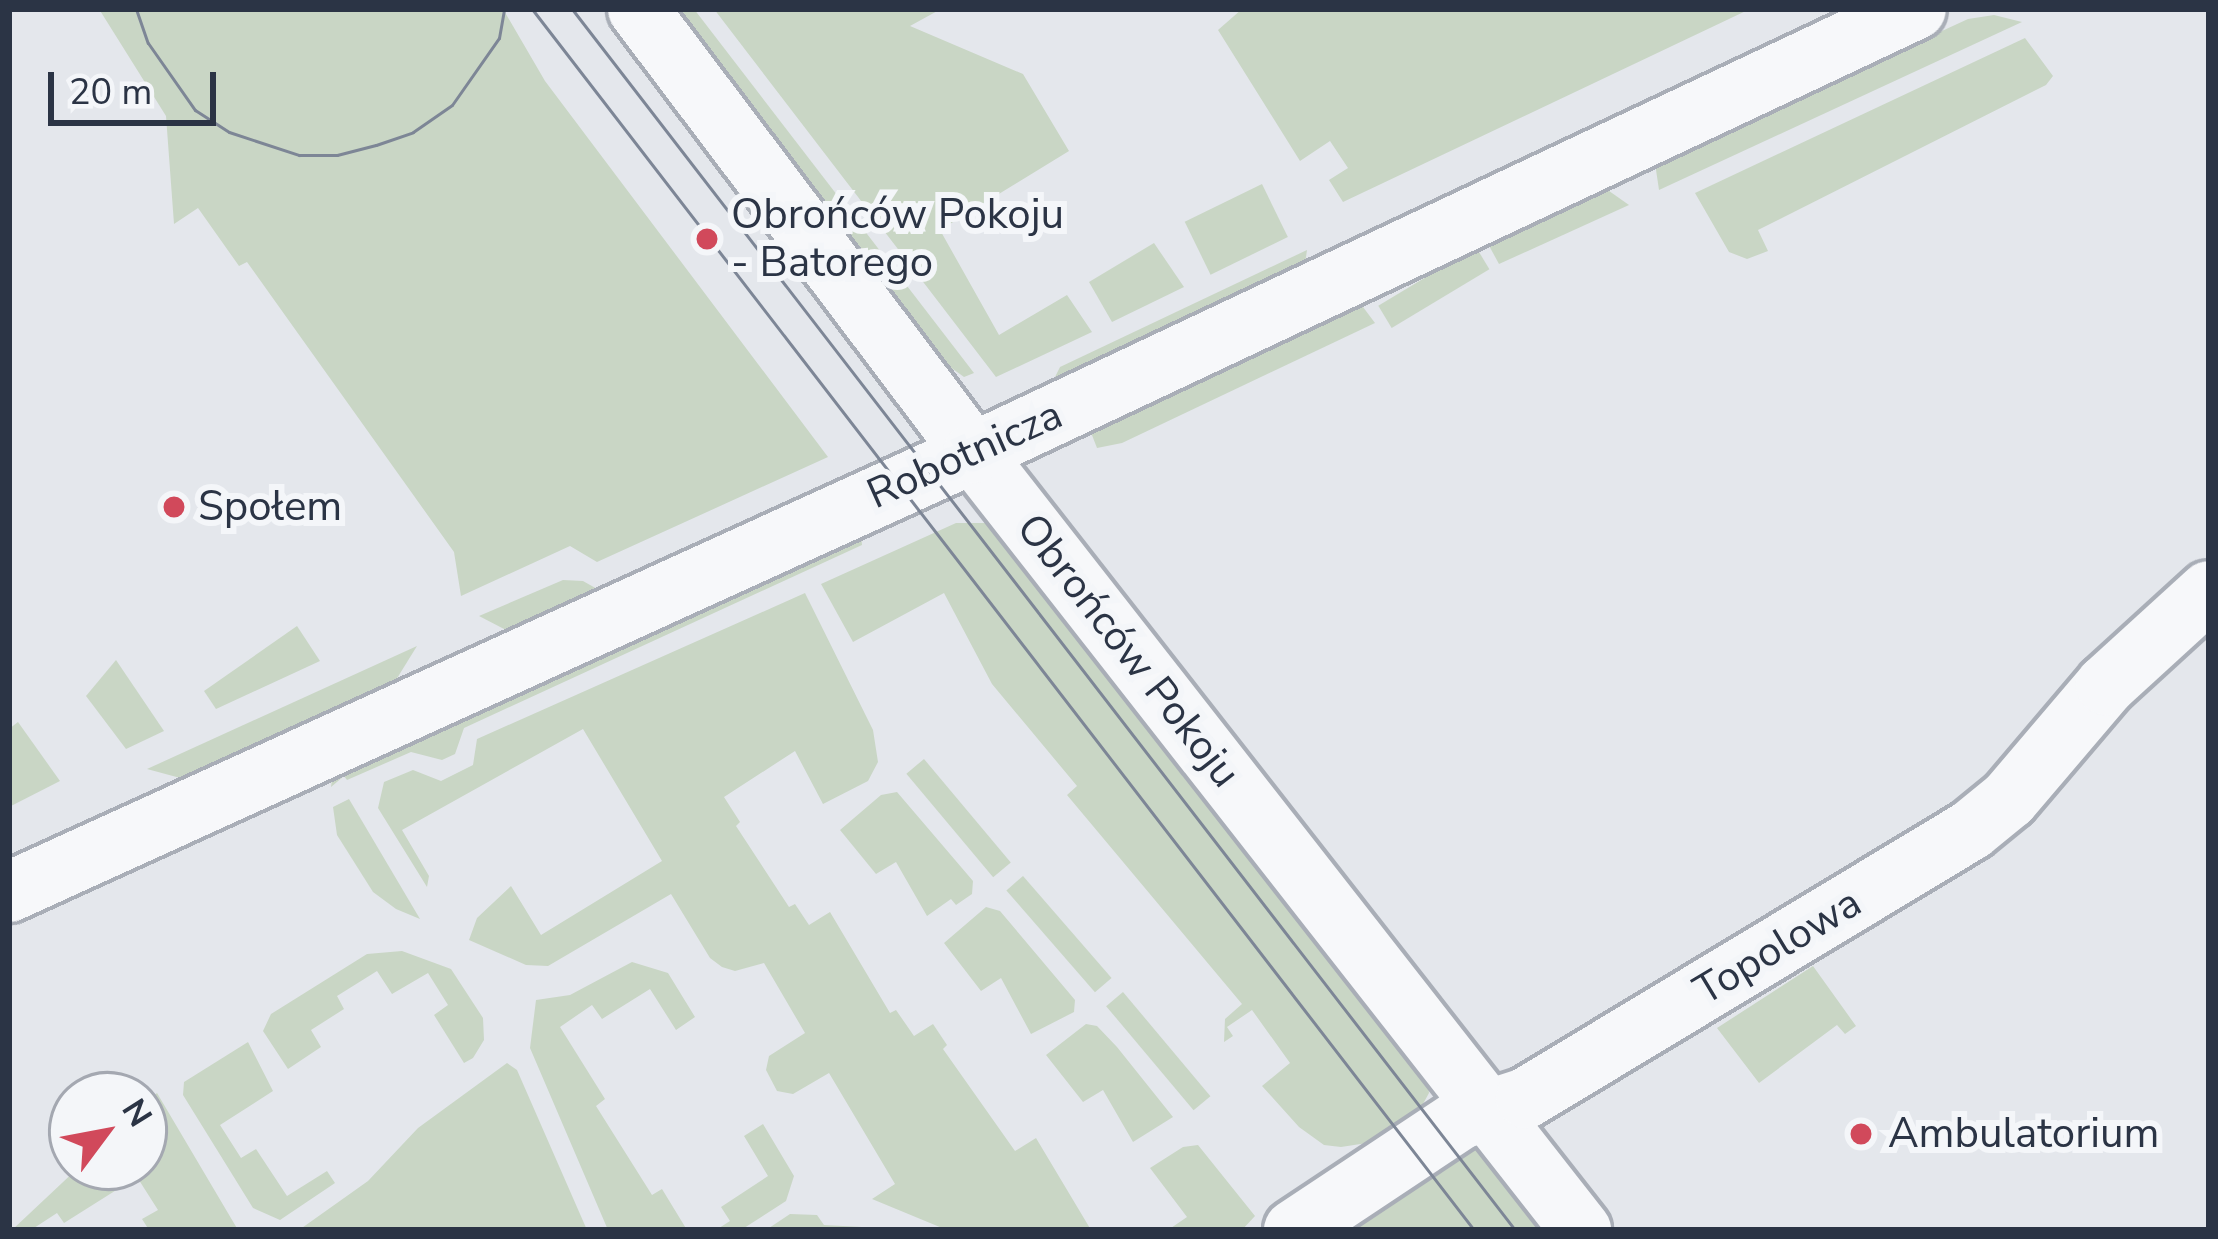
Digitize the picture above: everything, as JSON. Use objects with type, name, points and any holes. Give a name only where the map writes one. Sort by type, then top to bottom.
[{"type":"street","name":"Obrońców Pokoju","points":[[638,9],[973,453],[1581,1230]]},
{"type":"street","name":"Robotnicza","points":[[9,892],[973,453],[1916,9]]},
{"type":"street","name":"Topolowa","points":[[1294,1230],[1461,1119],[1526,1098],[1971,830],[2009,799],[2106,685],[2209,591]]},
{"type":"green space","points":[[99,9],[503,9],[545,81],[828,457],[597,562],[570,546],[461,596],[454,552],[247,262],[239,266],[198,208],[174,224],[166,116]]},
{"type":"green space","points":[[672,9],[694,9],[974,373],[964,377],[939,359]]},
{"type":"green space","points":[[714,9],[941,9],[910,26],[1023,74],[1069,151],[940,230],[999,335],[1067,295],[1092,332],[996,377]]},
{"type":"green space","points":[[1242,9],[1750,9],[1343,202],[1329,180],[1348,168],[1330,141],[1300,161],[1218,30]]},
{"type":"green space","points":[[1994,15],[2022,22],[1659,190],[1655,163],[1968,19]]},
{"type":"green space","points":[[2025,38],[2053,76],[2046,85],[1758,230],[1768,251],[1747,259],[1729,252],[1695,193]]},
{"type":"green space","points":[[1262,184],[1288,237],[1211,275],[1185,222]]},
{"type":"green space","points":[[1602,186],[1629,205],[1499,264],[1487,242]]},
{"type":"green space","points":[[1154,243],[1184,287],[1112,322],[1089,282]]},
{"type":"green space","points":[[1476,247],[1489,269],[1392,328],[1378,306]]},
{"type":"green space","points":[[1307,250],[1305,264],[1054,379],[1060,367]]},
{"type":"green space","points":[[1360,303],[1375,323],[1122,443],[1097,448],[1090,430]]},
{"type":"green space","points":[[956,523],[1002,523],[1427,1076],[1429,1093],[1417,1115],[1380,1141],[1341,1147],[1324,1145],[1299,1127],[1262,1086],[1290,1063],[1252,1010],[1227,1027],[1233,1036],[1224,1042],[1225,1019],[1242,1004],[1067,795],[1077,786],[992,684],[944,593],[853,642],[821,584]]},
{"type":"green space","points":[[861,535],[862,545],[464,728],[455,754],[442,760],[411,752],[347,780],[344,776],[331,787],[332,779]]},
{"type":"green space","points":[[563,580],[583,581],[599,590],[517,628],[506,630],[479,616]]},
{"type":"green space","points":[[805,593],[873,730],[878,762],[868,781],[823,804],[795,751],[724,797],[740,822],[736,826],[789,907],[795,904],[809,925],[830,912],[890,1013],[896,1010],[914,1036],[933,1024],[947,1045],[943,1049],[1015,1151],[1036,1138],[1091,1230],[947,1230],[872,1199],[895,1184],[829,1073],[793,1094],[777,1091],[766,1070],[769,1056],[805,1033],[764,963],[735,971],[722,967],[710,958],[671,894],[548,966],[526,965],[469,940],[477,918],[511,886],[541,935],[662,861],[583,729],[402,830],[429,876],[427,887],[378,808],[384,782],[413,770],[441,781],[473,765],[477,739]]},
{"type":"green space","points":[[297,626],[320,661],[216,709],[204,691]]},
{"type":"green space","points":[[417,646],[391,688],[184,779],[147,769]]},
{"type":"green space","points":[[116,660],[164,731],[126,749],[86,696]]},
{"type":"green space","points":[[18,722],[60,781],[11,806],[9,729]]},
{"type":"green space","points":[[924,759],[1011,862],[993,877],[906,774]]},
{"type":"green space","points":[[897,792],[973,881],[972,894],[956,905],[951,899],[927,916],[896,862],[876,874],[840,830],[881,795]]},
{"type":"green space","points":[[349,799],[420,919],[373,892],[337,835],[333,807]]},
{"type":"green space","points":[[1023,876],[1112,978],[1095,992],[1006,890]]},
{"type":"green space","points":[[986,907],[1000,911],[1075,1000],[1074,1012],[1031,1034],[1001,978],[981,991],[944,943]]},
{"type":"green space","points":[[402,951],[451,969],[483,1018],[484,1040],[473,1058],[464,1063],[434,1015],[448,1005],[428,973],[392,994],[377,971],[337,996],[344,1009],[311,1030],[321,1047],[288,1069],[263,1031],[271,1014],[367,954]]},
{"type":"green space","points":[[632,962],[668,973],[695,1017],[676,1030],[650,989],[602,1019],[592,1005],[560,1027],[605,1099],[596,1106],[652,1195],[662,1189],[687,1230],[608,1230],[530,1048],[536,1000],[570,995]]},
{"type":"green space","points":[[1813,966],[1856,1026],[1845,1034],[1837,1025],[1759,1083],[1717,1028]]},
{"type":"green space","points":[[1123,992],[1210,1096],[1194,1110],[1106,1006]]},
{"type":"green space","points":[[1086,1024],[1097,1026],[1117,1047],[1173,1117],[1133,1142],[1103,1090],[1083,1102],[1046,1055]]},
{"type":"green space","points":[[248,1042],[273,1091],[220,1125],[241,1158],[256,1149],[287,1196],[327,1171],[335,1183],[280,1220],[253,1208],[183,1095],[184,1082]]},
{"type":"green space","points":[[507,1063],[517,1070],[587,1230],[299,1230],[368,1181],[418,1128]]},
{"type":"green space","points":[[168,1112],[238,1230],[149,1230],[142,1219],[158,1210],[146,1191],[168,1191]]},
{"type":"green space","points":[[763,1124],[794,1176],[786,1201],[741,1230],[716,1230],[730,1221],[721,1207],[768,1176],[744,1136]]},
{"type":"green space","points":[[1198,1145],[1255,1216],[1242,1230],[1168,1230],[1187,1217],[1150,1168],[1183,1147]]},
{"type":"green space","points":[[1476,1148],[1488,1154],[1547,1230],[1338,1230]]},
{"type":"green space","points":[[53,1191],[115,1191],[64,1223],[57,1213],[31,1230],[12,1230]]},
{"type":"green space","points":[[790,1214],[817,1215],[824,1225],[919,1230],[766,1230]]},
{"type":"tram line","points":[[136,9],[148,43],[195,110],[229,132],[299,155],[337,155],[376,145],[413,132],[452,105],[499,38],[504,9]]},
{"type":"tram line","points":[[532,9],[1474,1230]]},
{"type":"tram line","points":[[572,9],[1515,1230]]},
{"type":"place","name":"Obrońców Pokoju - Batorego","points":[[707,239]]},
{"type":"place","name":"Społem","points":[[174,507]]},
{"type":"place","name":"Ambulatorium","points":[[1861,1134]]}]
